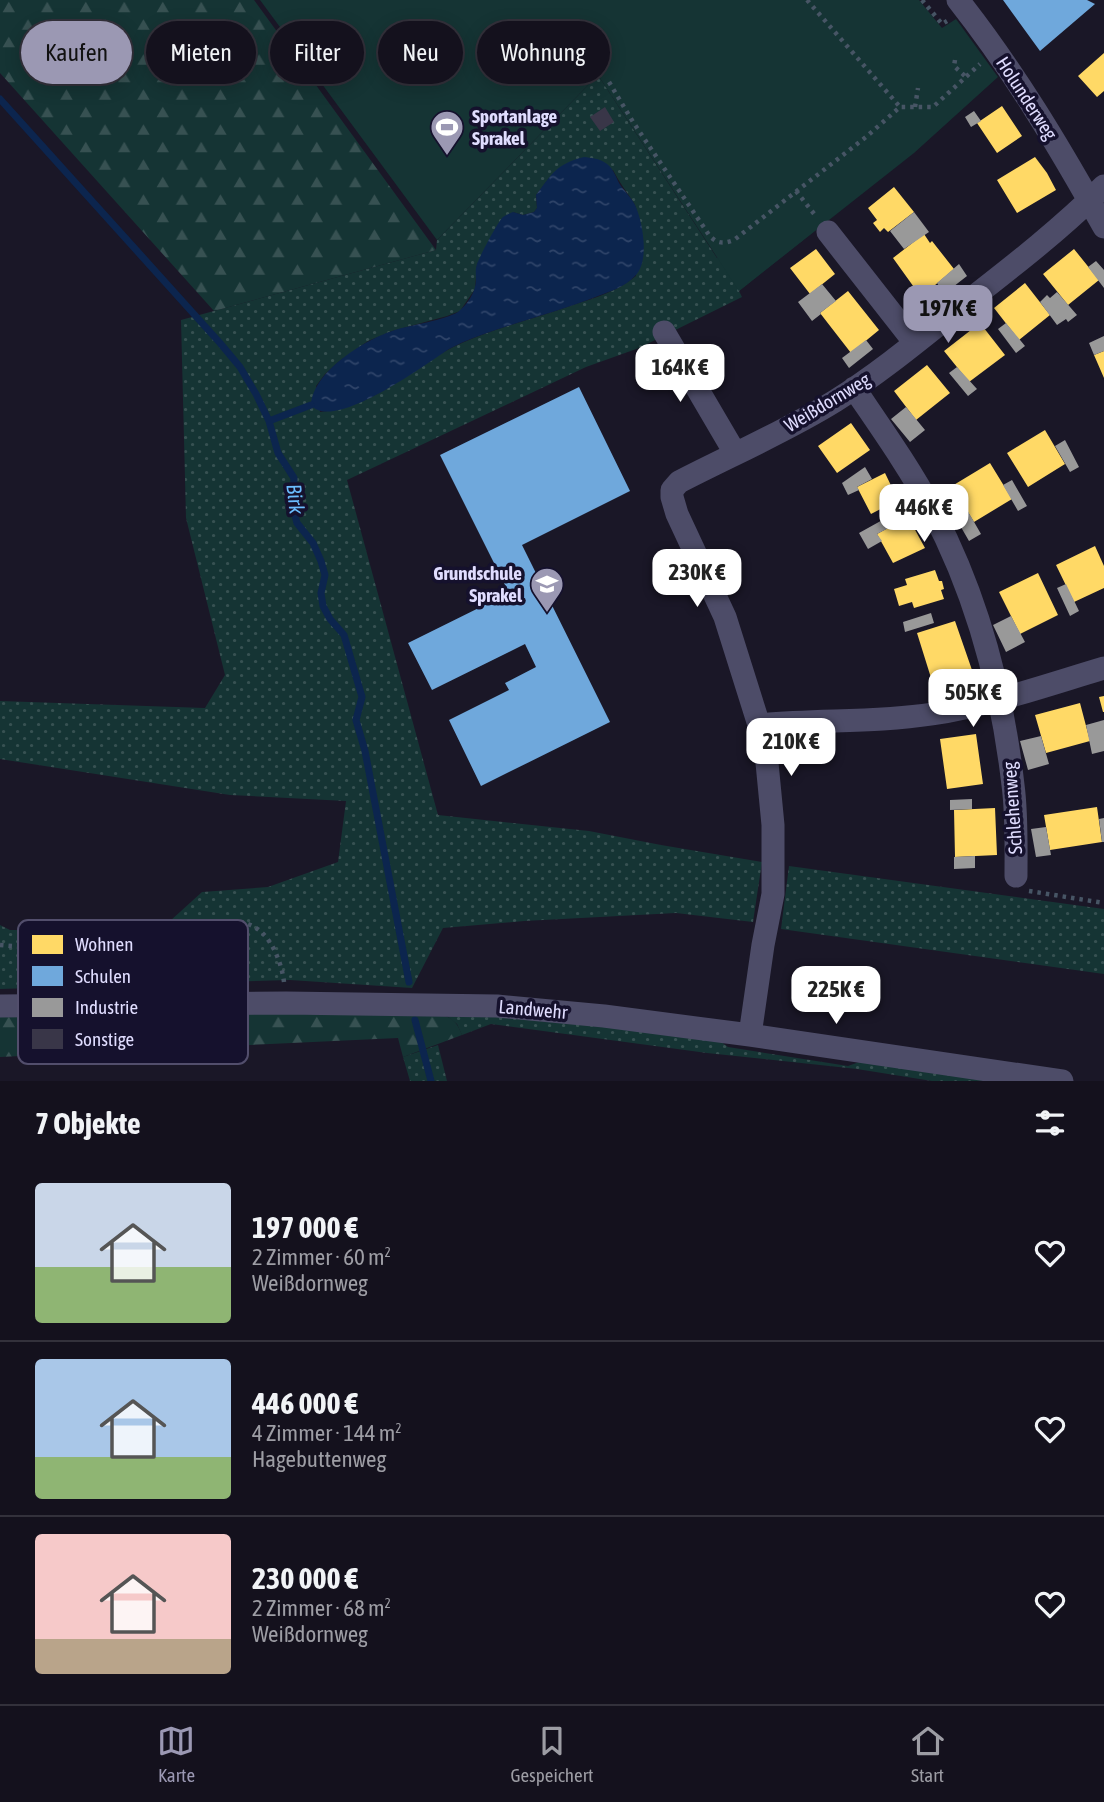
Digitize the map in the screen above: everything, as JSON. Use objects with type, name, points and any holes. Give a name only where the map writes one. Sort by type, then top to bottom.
[{"type":"street","name":"Holunderweg","points":[[958,0],[996,50],[1051,134],[1097,193],[1104,227]]},
{"type":"street","name":"Weißdornweg","points":[[759,725],[725,617],[677,514],[672,490],[679,482],[802,420],[853,388],[987,287],[1064,224],[1097,193]]},
{"type":"street","points":[[828,232],[915,343]]},
{"type":"street","points":[[664,332],[735,453]]},
{"type":"street","name":"Schlehenweg","points":[[853,388],[894,445],[932,510],[959,567],[994,672],[1000,699],[1013,786],[1022,883]]},
{"type":"street","points":[[750,1035],[773,894],[773,825],[767,763],[759,725],[813,720],[872,721],[939,713],[1000,699],[1104,668]]},
{"type":"street","name":"Landwehr","points":[[248,1003],[497,1006],[750,1035],[1062,1081]]},
{"type":"street","name":"Landwehr","points":[[0,1006],[18,1006]]},
{"type":"path","points":[[807,0],[900,107]]},
{"type":"path","points":[[610,84],[709,235],[719,243],[727,243],[866,137],[900,107],[933,107],[996,50]]},
{"type":"path","points":[[955,61],[954,66],[966,77]]},
{"type":"path","points":[[915,107],[918,88]]},
{"type":"path","points":[[796,191],[828,232]]},
{"type":"path","points":[[1022,883],[1104,903]]},
{"type":"path","points":[[248,925],[260,931],[276,952],[283,976],[286,1003]]},
{"type":"path","points":[[0,945],[18,947]]},
{"type":"green space","points":[[0,0],[254,0],[270,22],[270,84],[315,84],[436,250],[214,311],[0,73]]},
{"type":"green space","points":[[260,0],[919,0],[942,28],[956,19],[998,77],[914,153],[739,291],[604,84],[610,84],[610,21],[477,21],[477,84],[589,84],[437,240],[322,84],[364,84],[364,21],[275,21]]},
{"type":"green space","points":[[589,84],[604,84],[717,258],[818,228],[739,291],[742,297],[639,348],[586,367],[347,480],[438,815],[589,831],[762,862],[753,922],[676,913],[443,928],[412,988],[290,980],[248,981],[248,920],[171,920],[202,892],[268,887],[338,862],[346,801],[230,795],[0,759],[0,701],[205,708],[225,675],[186,518],[181,320],[436,250],[437,240]],"holes":[[[613,170],[637,211],[639,229],[636,276],[622,286],[598,297],[462,343],[378,394],[341,409],[320,412],[316,386],[338,362],[368,341],[460,311],[475,289],[477,264],[513,212],[523,215],[534,212],[537,208],[536,195],[549,178]]]},
{"type":"green space","points":[[789,866],[1104,909],[1104,974],[781,929]]},
{"type":"green space","points":[[0,925],[10,930],[18,930],[18,988],[0,989]]},
{"type":"green space","points":[[431,1012],[451,1019],[462,1035],[403,1057],[398,1038],[248,1045],[248,1013]]},
{"type":"green space","points":[[471,1012],[712,1035],[728,1047],[848,1066],[862,1061],[1006,1081],[932,1081],[857,1069],[707,1053],[491,1024],[462,1035],[457,1024],[447,1016]]},
{"type":"green space","points":[[0,1015],[18,1015],[18,1056],[0,1057]]},
{"type":"green space","points":[[438,1045],[447,1081],[410,1081],[403,1057]]},
{"type":"water","points":[[584,157],[610,166],[638,212],[644,252],[640,270],[631,280],[581,302],[461,343],[401,381],[358,404],[339,410],[322,411],[311,405],[321,380],[356,349],[383,334],[458,312],[470,298],[479,260],[503,217],[513,212],[523,215],[534,212],[537,208],[536,195],[551,176],[567,163]]},
{"type":"building: Wohnen","points":[[1104,53],[1104,91],[1097,97],[1078,76]]},
{"type":"building: Wohnen","points":[[1002,106],[1022,136],[997,153],[977,123]]},
{"type":"building: Wohnen","points":[[1035,157],[1056,190],[1017,213],[997,180]]},
{"type":"building: Wohnen","points":[[894,187],[914,212],[888,232],[884,228],[880,232],[873,223],[877,220],[868,208]]},
{"type":"building: Wohnen","points":[[924,234],[954,269],[921,297],[893,258]]},
{"type":"building: Wohnen","points":[[816,249],[835,274],[810,294],[790,268]]},
{"type":"building: Wohnen","points":[[1074,249],[1099,280],[1068,305],[1043,274]]},
{"type":"building: Wohnen","points":[[1025,283],[1050,315],[1019,340],[994,308]]},
{"type":"building: Wohnen","points":[[848,291],[879,330],[851,353],[820,313]]},
{"type":"building: Wohnen","points":[[980,323],[1005,355],[969,382],[944,351]]},
{"type":"building: Wohnen","points":[[1104,351],[1104,378],[1094,355]]},
{"type":"building: Wohnen","points":[[927,365],[950,393],[916,420],[894,391]]},
{"type":"building: Wohnen","points":[[851,423],[870,450],[837,473],[818,446]]},
{"type":"building: Wohnen","points":[[1045,430],[1065,464],[1028,487],[1007,453]]},
{"type":"building: Wohnen","points":[[990,463],[1012,499],[974,522],[952,486]]},
{"type":"building: Wohnen","points":[[885,473],[898,500],[871,514],[857,487]]},
{"type":"building: Wohnen","points":[[908,517],[925,548],[893,563],[877,534]]},
{"type":"building: Wohnen","points":[[1095,546],[1104,566],[1104,588],[1074,602],[1056,565]]},
{"type":"building: Wohnen","points":[[935,570],[939,581],[942,581],[944,599],[914,608],[912,602],[899,606],[894,589],[907,585],[905,579]]},
{"type":"building: Wohnen","points":[[1038,573],[1058,615],[1020,634],[999,592]]},
{"type":"building: Wohnen","points":[[955,621],[972,670],[932,681],[917,633]]},
{"type":"building: Wohnen","points":[[1104,696],[1104,712],[1103,712],[1099,697]]},
{"type":"building: Wohnen","points":[[1080,703],[1090,741],[1046,753],[1035,715]]},
{"type":"building: Wohnen","points":[[976,734],[983,784],[947,789],[940,739]]},
{"type":"building: Wohnen","points":[[1097,807],[1102,842],[1050,850],[1044,815]]},
{"type":"building: Wohnen","points":[[995,808],[997,855],[955,857],[954,810]]},
{"type":"building: Schulen","points":[[1003,0],[1087,0],[1095,4],[1040,51]]},
{"type":"building: Schulen","points":[[579,387],[630,491],[522,545],[610,722],[481,786],[449,720],[509,690],[505,683],[536,667],[525,644],[432,690],[408,643],[509,593],[440,455]]},
{"type":"building: Industrie","points":[[974,111],[981,121],[971,127],[965,117]]},
{"type":"building: Industrie","points":[[914,212],[929,232],[904,249],[890,231]]},
{"type":"building: Industrie","points":[[1096,261],[1104,270],[1104,288],[1088,267]]},
{"type":"building: Industrie","points":[[959,264],[967,276],[944,294],[937,283]]},
{"type":"building: Industrie","points":[[822,284],[836,301],[812,321],[798,302]]},
{"type":"building: Industrie","points":[[1057,292],[1077,315],[1068,322],[1066,319],[1057,325],[1040,302],[1047,295],[1050,298]]},
{"type":"building: Industrie","points":[[1006,323],[1025,346],[1016,353],[998,329]]},
{"type":"building: Industrie","points":[[1104,336],[1104,351],[1094,355],[1089,343]]},
{"type":"building: Industrie","points":[[866,340],[873,349],[849,368],[842,358]]},
{"type":"building: Industrie","points":[[957,367],[977,389],[968,396],[949,373]]},
{"type":"building: Industrie","points":[[906,407],[925,430],[910,442],[891,419]]},
{"type":"building: Industrie","points":[[1065,440],[1079,467],[1070,472],[1055,446]]},
{"type":"building: Industrie","points":[[865,467],[872,479],[848,495],[842,483]]},
{"type":"building: Industrie","points":[[1012,480],[1027,506],[1018,511],[1003,485]]},
{"type":"building: Industrie","points":[[966,508],[981,534],[969,541],[954,515]]},
{"type":"building: Industrie","points":[[886,518],[889,524],[898,519],[900,522],[877,534],[882,541],[868,549],[859,533]]},
{"type":"building: Industrie","points":[[1066,584],[1079,611],[1070,616],[1057,588]]},
{"type":"building: Industrie","points":[[931,613],[934,623],[905,632],[903,622]]},
{"type":"building: Industrie","points":[[1011,616],[1025,642],[1006,652],[993,625]]},
{"type":"building: Industrie","points":[[1104,720],[1104,751],[1092,754],[1086,725]]},
{"type":"building: Industrie","points":[[1041,736],[1049,764],[1028,770],[1020,741]]},
{"type":"building: Industrie","points":[[972,799],[972,809],[950,810],[950,800]]},
{"type":"building: Industrie","points":[[1104,818],[1104,842],[1102,842],[1099,819]]},
{"type":"building: Industrie","points":[[1046,827],[1051,855],[1036,857],[1031,829]]},
{"type":"building: Industrie","points":[[975,856],[975,868],[954,869],[954,857]]},
{"type":"building: Sonstige","points":[[605,107],[614,122],[600,131],[590,117]]},
{"type":"waterway","name":"Birk","points":[[0,99],[220,343],[240,367],[269,421],[278,453],[294,478],[293,508],[297,523],[313,543],[321,561],[325,575],[321,593],[323,606],[344,635],[362,697],[356,720],[365,751],[409,982]]},
{"type":"waterway","points":[[269,421],[311,405]]},
{"type":"waterway","name":"Birk","points":[[415,1020],[431,1081]]},
{"type":"place","name":"Sportanlage Sprakel","points":[[447,157]]},
{"type":"place","name":"Grundschule Sprakel","points":[[547,614]]}]
